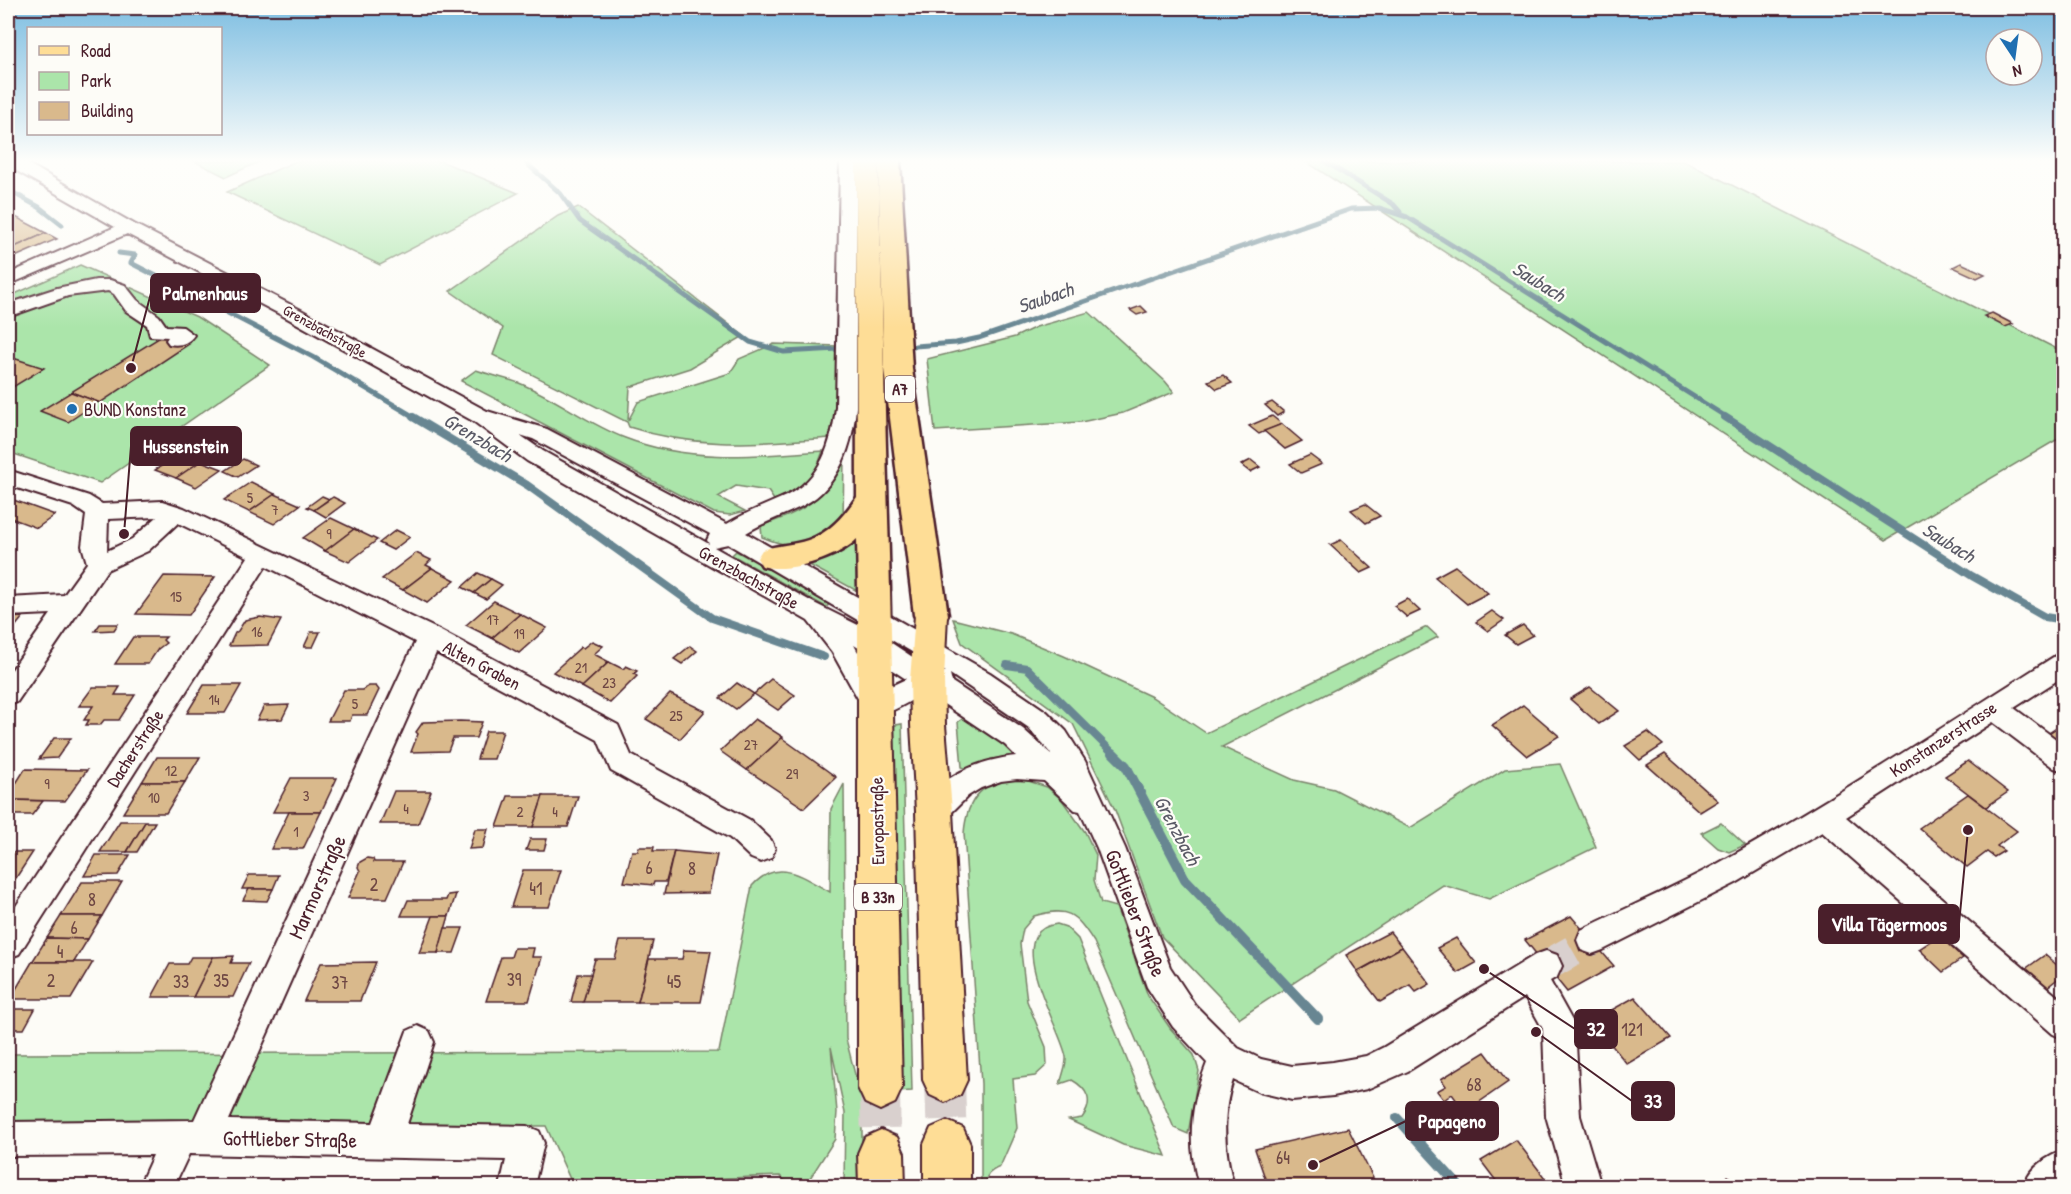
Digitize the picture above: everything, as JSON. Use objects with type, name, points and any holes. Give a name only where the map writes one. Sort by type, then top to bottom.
[{"type":"highway","name":"A7","points":[[868,217],[872,499],[897,636]]},
{"type":"highway","name":"A7","points":[[891,217],[898,369],[931,615]]},
{"type":"highway","points":[[773,558],[800,554],[829,545],[847,532],[872,499]]},
{"type":"main road","name":"Europastraße","points":[[880,1088],[875,706],[897,636],[931,615]]},
{"type":"main road","name":"Europastraße","points":[[897,636],[934,811],[945,1080]]},
{"type":"street","name":"Grenzbachstraße","points":[[108,217],[285,309],[480,416],[535,456],[805,609],[897,636]]},
{"type":"street","points":[[700,550],[748,521],[801,498],[824,478],[840,440],[846,407],[848,217]]},
{"type":"street","points":[[8,280],[128,228]]},
{"type":"street","points":[[8,312],[38,299],[94,285],[109,285],[120,289],[130,305],[147,314],[156,323],[157,332],[176,331],[184,335],[176,340]]},
{"type":"street","name":"Grenzbachstraße","points":[[480,416],[540,434],[773,558],[897,636]]},
{"type":"street","points":[[8,477],[81,501],[98,512],[94,546],[99,564]]},
{"type":"street","name":"Alten Graben","points":[[98,512],[162,509],[176,513],[430,637],[609,733],[621,762],[740,829],[761,849]]},
{"type":"street","points":[[8,695],[99,564],[140,545],[176,513]]},
{"type":"street","name":"Dacherstraße","points":[[8,944],[262,553]]},
{"type":"street","points":[[8,607],[72,604]]},
{"type":"street","points":[[805,609],[841,645],[875,706]]},
{"type":"street","points":[[875,706],[897,636]]},
{"type":"street","name":"Gottlieber Straße","points":[[897,636],[981,680],[1018,704],[1057,739],[1075,769],[1111,848],[1158,976],[1184,1016],[1226,1060],[1258,1075],[1292,1083],[1333,1079],[1367,1072],[1396,1059],[1526,979],[1559,1026],[1563,1116],[1584,1186]]},
{"type":"street","name":"Gottlieber Straße","points":[[897,636],[966,703],[1014,737],[1089,804]]},
{"type":"street","name":"Marmorstraße","points":[[156,1186],[192,1138],[430,637]]},
{"type":"street","name":"Konstanzerstrasse","points":[[1592,940],[1726,874],[1824,816],[2064,663]]},
{"type":"street","points":[[1992,707],[2064,760]]},
{"type":"street","points":[[934,811],[957,787],[989,771],[1032,766],[1050,770]]},
{"type":"street","points":[[1824,816],[2064,1023]]},
{"type":"street","points":[[384,1140],[418,1042]]},
{"type":"street","points":[[1216,1186],[1209,1161],[1207,1124],[1212,1090],[1226,1060]]},
{"type":"street","name":"Gottlieber Straße","points":[[8,1139],[192,1138],[527,1143],[517,1186]]},
{"type":"street","points":[[2041,1186],[2064,1167]]},
{"type":"green space","points":[[279,217],[473,217],[380,265]]},
{"type":"green space","points":[[557,217],[591,217],[744,336],[690,368],[630,387],[628,421],[638,402],[730,373],[739,359],[774,344],[838,346],[837,413],[831,438],[754,443],[705,442],[680,439],[629,427],[627,422],[493,355],[503,328],[450,291]]},
{"type":"green space","points":[[1390,217],[1795,217],[2063,352],[2063,436],[1886,540]]},
{"type":"green space","points":[[80,265],[197,317],[270,365],[100,483],[8,452],[8,297]]},
{"type":"green space","points":[[1089,312],[1165,381],[1174,392],[1123,413],[1081,422],[935,431],[927,359],[1015,337],[1036,327]]},
{"type":"green space","points":[[476,370],[519,383],[611,432],[649,446],[723,456],[823,451],[811,477],[794,491],[774,500],[768,491],[736,486],[718,497],[745,511],[730,515],[714,513],[461,381]]},
{"type":"green space","points":[[844,456],[843,521],[814,541],[796,546],[762,537],[761,526],[802,509],[812,502],[828,484]]},
{"type":"green space","points":[[858,535],[859,592],[804,562]]},
{"type":"green space","points":[[736,551],[831,603],[826,607],[732,555]]},
{"type":"green space","points":[[953,619],[1011,634],[1064,656],[1152,697],[1206,733],[1427,627],[1438,637],[1222,747],[1294,780],[1334,789],[1410,828],[1505,769],[1560,764],[1596,847],[1489,899],[1443,885],[1240,1018],[1162,937],[1115,810],[1073,724],[962,643]]},
{"type":"green space","points":[[968,715],[1014,750],[1011,756],[991,759],[969,770],[962,767],[958,722]]},
{"type":"green space","points":[[902,724],[912,1091],[898,1092],[890,726]]},
{"type":"green space","points":[[1019,778],[1047,787],[1062,800],[1085,832],[1096,855],[1094,880],[1101,903],[1116,907],[1148,996],[1170,1028],[1194,1055],[1199,1071],[1188,1134],[1174,1128],[1094,942],[1087,932],[1070,914],[1055,912],[1034,916],[1023,929],[1020,944],[1027,1001],[1046,1047],[1047,1065],[1035,1076],[1013,1079],[1017,1128],[1000,1167],[989,1174],[986,1186],[981,1186],[981,1084],[964,833],[969,810],[979,793],[996,783]]},
{"type":"green space","points":[[844,784],[846,1039],[862,1102],[862,1186],[844,1184],[845,1113],[831,1047],[837,1112],[835,1139],[805,1186],[791,1186],[780,1176],[684,1180],[570,1179],[546,1126],[8,1125],[8,1054],[719,1052],[752,886],[762,877],[781,871],[801,876],[830,892],[831,809]]},
{"type":"green space","points":[[1721,823],[1745,845],[1729,852],[1718,848],[1701,833]]},
{"type":"green space","points":[[1057,924],[1066,927],[1078,939],[1166,1156],[1123,1145],[1069,1120],[1082,1118],[1088,1107],[1088,1096],[1082,1087],[1072,1080],[1060,1084],[1066,1057],[1038,983],[1033,962],[1033,944],[1040,931]]},
{"type":"building","points":[[8,217],[15,217],[46,233],[8,250]]},
{"type":"building","points":[[46,233],[57,239],[8,260],[8,250]]},
{"type":"building","points":[[1961,263],[1985,274],[1977,278],[1953,267]]},
{"type":"building","points":[[1141,306],[1147,312],[1137,315],[1130,310]]},
{"type":"building","points":[[1992,313],[2013,324],[2005,327],[1984,316]]},
{"type":"building","points":[[162,336],[189,344],[100,403],[71,392]]},
{"type":"building","points":[[13,358],[44,368],[8,390],[8,361]]},
{"type":"building","points":[[1223,375],[1232,383],[1217,389],[1208,381]]},
{"type":"building","points":[[71,392],[98,402],[68,422],[40,411]]},
{"type":"building","points":[[1272,402],[1284,412],[1277,416],[1265,405]]},
{"type":"building","points":[[1272,416],[1282,424],[1259,434],[1249,426]]},
{"type":"building","points":[[1282,424],[1302,441],[1285,449],[1264,431]]},
{"type":"building","points":[[181,453],[201,461],[176,478],[155,470]]},
{"type":"building","points":[[1310,455],[1322,464],[1301,473],[1290,464]]},
{"type":"building","points":[[243,459],[256,465],[238,477],[225,471]]},
{"type":"building","points":[[1251,460],[1260,467],[1250,472],[1241,465]]},
{"type":"building","points":[[201,461],[222,469],[196,487],[176,478]]},
{"type":"building","points":[[251,482],[275,494],[249,512],[224,500]]},
{"type":"building","points":[[275,494],[300,505],[274,524],[249,512]]},
{"type":"building","points":[[322,496],[329,499],[314,510],[307,507]]},
{"type":"building","points":[[333,497],[345,503],[326,517],[314,510]]},
{"type":"building","points":[[8,498],[55,515],[37,528],[8,517]]},
{"type":"building","points":[[1365,504],[1380,516],[1366,523],[1351,510]]},
{"type":"building","points":[[331,518],[354,529],[325,551],[303,538]]},
{"type":"building","points":[[354,529],[377,540],[349,562],[325,551]]},
{"type":"building","points":[[396,530],[410,537],[393,550],[379,543]]},
{"type":"building","points":[[1341,540],[1372,568],[1361,573],[1330,545]]},
{"type":"building","points":[[416,553],[431,560],[426,565],[432,568],[403,590],[382,579]]},
{"type":"building","points":[[1455,566],[1488,593],[1467,604],[1435,577]]},
{"type":"building","points":[[432,568],[455,580],[427,603],[403,590]]},
{"type":"building","points":[[478,573],[491,579],[474,593],[462,587]]},
{"type":"building","points":[[164,576],[215,577],[189,615],[136,614]]},
{"type":"building","points":[[491,579],[502,585],[486,599],[474,593]]},
{"type":"building","points":[[1407,599],[1420,611],[1407,617],[1394,606]]},
{"type":"building","points":[[494,601],[520,614],[492,638],[466,625]]},
{"type":"building","points":[[1492,611],[1504,620],[1488,631],[1476,622]]},
{"type":"building","points":[[520,614],[547,628],[519,653],[492,638]]},
{"type":"building","points":[[23,617],[14,628],[8,629],[8,618]]},
{"type":"building","points":[[260,617],[281,620],[268,645],[229,646],[245,620]]},
{"type":"building","points":[[100,624],[118,624],[114,630],[95,631]]},
{"type":"building","points":[[1523,625],[1533,635],[1516,644],[1505,635]]},
{"type":"building","points":[[311,632],[320,632],[313,647],[304,647]]},
{"type":"building","points":[[133,637],[166,637],[163,640],[166,643],[158,649],[148,664],[115,664]]},
{"type":"building","points":[[592,641],[603,646],[594,654],[609,662],[582,687],[553,672],[581,647],[583,648]]},
{"type":"building","points":[[690,646],[697,651],[682,664],[674,659]]},
{"type":"building","points":[[609,662],[623,669],[626,666],[637,671],[634,674],[637,676],[610,703],[582,687]]},
{"type":"building","points":[[771,679],[795,695],[778,710],[754,694]]},
{"type":"building","points":[[737,683],[754,694],[736,709],[720,698]]},
{"type":"building","points":[[204,685],[241,685],[225,713],[187,713]]},
{"type":"building","points":[[369,686],[376,686],[379,690],[367,715],[352,715],[350,721],[328,721],[344,690],[362,690]]},
{"type":"building","points":[[93,687],[120,687],[115,695],[135,695],[119,720],[104,720],[100,725],[86,725],[89,720],[84,720],[93,706],[79,706]]},
{"type":"building","points":[[1590,687],[1619,711],[1599,724],[1570,699]]},
{"type":"building","points":[[670,694],[705,711],[680,739],[646,719]]},
{"type":"building","points":[[289,705],[282,719],[257,720],[264,706]]},
{"type":"building","points":[[1523,705],[1559,736],[1527,756],[1492,725]]},
{"type":"building","points":[[755,719],[783,737],[747,770],[720,751]]},
{"type":"building","points":[[423,722],[482,722],[476,738],[453,738],[448,751],[411,752],[418,734],[416,732]]},
{"type":"building","points":[[2058,727],[2064,731],[2064,747],[2046,735]]},
{"type":"building","points":[[486,731],[503,731],[494,759],[477,759]]},
{"type":"building","points":[[1648,732],[1663,745],[1640,760],[1625,746]]},
{"type":"building","points":[[54,738],[71,738],[57,758],[39,759]]},
{"type":"building","points":[[782,738],[836,777],[804,808],[747,770]]},
{"type":"building","points":[[1665,754],[1718,801],[1700,812],[1647,765]]},
{"type":"building","points":[[157,757],[200,757],[185,782],[142,782]]},
{"type":"building","points":[[1968,761],[2008,792],[1986,807],[1945,776]]},
{"type":"building","points":[[25,769],[87,770],[65,801],[8,800],[8,796]]},
{"type":"building","points":[[291,778],[337,778],[321,812],[273,812]]},
{"type":"building","points":[[142,782],[185,782],[166,813],[123,813]]},
{"type":"building","points":[[394,791],[431,791],[418,824],[380,824]]},
{"type":"building","points":[[1968,794],[2017,831],[1997,846],[2004,851],[1994,857],[1987,852],[1967,867],[1919,828]]},
{"type":"building","points":[[508,796],[543,796],[533,827],[497,827]]},
{"type":"building","points":[[543,796],[578,796],[568,827],[533,827]]},
{"type":"building","points":[[13,800],[43,801],[32,815],[8,815],[8,808]]},
{"type":"building","points":[[289,812],[321,812],[303,849],[271,849]]},
{"type":"building","points":[[120,821],[146,821],[127,852],[100,852]]},
{"type":"building","points":[[145,822],[155,822],[137,852],[127,852]]},
{"type":"building","points":[[475,829],[488,829],[483,848],[469,849]]},
{"type":"building","points":[[530,839],[547,839],[544,850],[526,850]]},
{"type":"building","points":[[639,847],[654,847],[653,851],[674,851],[666,882],[654,882],[653,885],[624,882],[632,851],[638,851]]},
{"type":"building","points":[[674,851],[717,855],[709,893],[664,894]]},
{"type":"building","points":[[8,852],[33,852],[10,887],[8,887]]},
{"type":"building","points":[[96,855],[130,855],[118,875],[84,876]]},
{"type":"building","points":[[367,858],[373,859],[374,862],[403,862],[387,898],[348,898],[360,871],[358,867],[360,862]]},
{"type":"building","points":[[523,870],[561,870],[549,907],[511,907]]},
{"type":"building","points":[[249,875],[279,875],[273,889],[242,889]]},
{"type":"building","points":[[82,882],[122,882],[102,916],[61,916]]},
{"type":"building","points":[[249,889],[273,889],[267,901],[243,900]]},
{"type":"building","points":[[456,894],[449,916],[401,916],[408,900],[446,900],[448,895]]},
{"type":"building","points":[[61,916],[102,916],[88,939],[47,938]]},
{"type":"building","points":[[433,916],[449,916],[438,953],[419,953]]},
{"type":"building","points":[[1571,916],[1614,966],[1567,992],[1525,940]]},
{"type":"building","points":[[445,928],[463,928],[454,953],[438,953]]},
{"type":"building","points":[[1390,932],[1402,947],[1358,971],[1346,955]]},
{"type":"building","points":[[1939,936],[1963,958],[1943,972],[1919,949]]},
{"type":"building","points":[[47,938],[88,939],[74,962],[32,962]]},
{"type":"building","points":[[1456,938],[1476,963],[1458,973],[1437,948]]},
{"type":"building","points":[[620,941],[653,941],[638,1002],[583,1002],[595,959],[615,959]]},
{"type":"building","points":[[1402,947],[1430,984],[1416,992],[1410,985],[1380,1002],[1357,972]]},
{"type":"building","points":[[514,948],[534,948],[532,957],[542,957],[529,1001],[486,1001],[501,957],[511,957]]},
{"type":"building","points":[[684,950],[711,951],[701,1002],[638,1002],[649,959],[682,959]]},
{"type":"building","points":[[2045,955],[2064,971],[2064,974],[2046,988],[2025,969]]},
{"type":"building","points":[[234,956],[231,963],[249,963],[233,997],[193,997],[213,957]]},
{"type":"building","points":[[191,957],[213,957],[193,997],[152,997],[170,964],[187,964]]},
{"type":"building","points":[[32,962],[93,962],[71,999],[10,999]]},
{"type":"building","points":[[376,962],[360,1001],[304,1001],[321,963]]},
{"type":"building","points":[[578,974],[591,974],[583,1002],[571,1002]]},
{"type":"building","points":[[1635,997],[1671,1038],[1627,1064],[1592,1021]]},
{"type":"building","points":[[8,1009],[35,1009],[24,1029],[8,1029]]},
{"type":"building","points":[[1485,1052],[1508,1082],[1465,1112],[1452,1094],[1444,1100],[1437,1091],[1446,1086],[1441,1079]]},
{"type":"building","points":[[1348,1128],[1375,1182],[1374,1186],[1262,1186],[1260,1183],[1266,1181],[1255,1149]]},
{"type":"building","points":[[1516,1140],[1551,1186],[1500,1186],[1481,1161]]},
{"type":"building","points":[[1728,1176],[1737,1186],[1715,1186]]},
{"type":"waterway","name":"Grenzbach","points":[[51,217],[62,225]]},
{"type":"waterway","name":"Saubach","points":[[577,217],[750,342],[784,352],[838,349]]},
{"type":"waterway","name":"Saubach","points":[[915,346],[956,343],[979,338],[1329,217]]},
{"type":"waterway","name":"Saubach","points":[[1406,217],[1728,418]]},
{"type":"waterway","name":"Grenzbach","points":[[119,253],[135,255],[131,263],[313,357],[416,418]]},
{"type":"waterway","name":"Grenzbach","points":[[413,417],[527,485],[712,618],[824,657]]},
{"type":"waterway","name":"Saubach","points":[[1725,417],[1972,576],[2045,617],[2064,620]]},
{"type":"waterway","name":"Grenzbach","points":[[1007,665],[1027,668],[1114,754]]},
{"type":"waterway","name":"Grenzbach","points":[[1114,754],[1126,766],[1185,879],[1318,1019]]},
{"type":"waterway","name":"Grenzbach","points":[[1397,1118],[1459,1186]]},
{"type":"tunnel","points":[[1546,966],[1592,940]]},
{"type":"tunnel","points":[[945,1080],[947,1144]]},
{"type":"tunnel","points":[[880,1088],[881,1153]]},
{"type":"place","name":"Palmenhaus","points":[[131,368]]},
{"type":"place","name":"BUND Konstanz","points":[[72,409]]},
{"type":"place","name":"Hussenstein","points":[[124,534]]},
{"type":"place","name":"Villa Tägermoos","points":[[1968,830]]},
{"type":"place","name":"32","points":[[1484,969]]},
{"type":"place","name":"33","points":[[1536,1032]]},
{"type":"place","name":"Papageno","points":[[1313,1165]]}]
